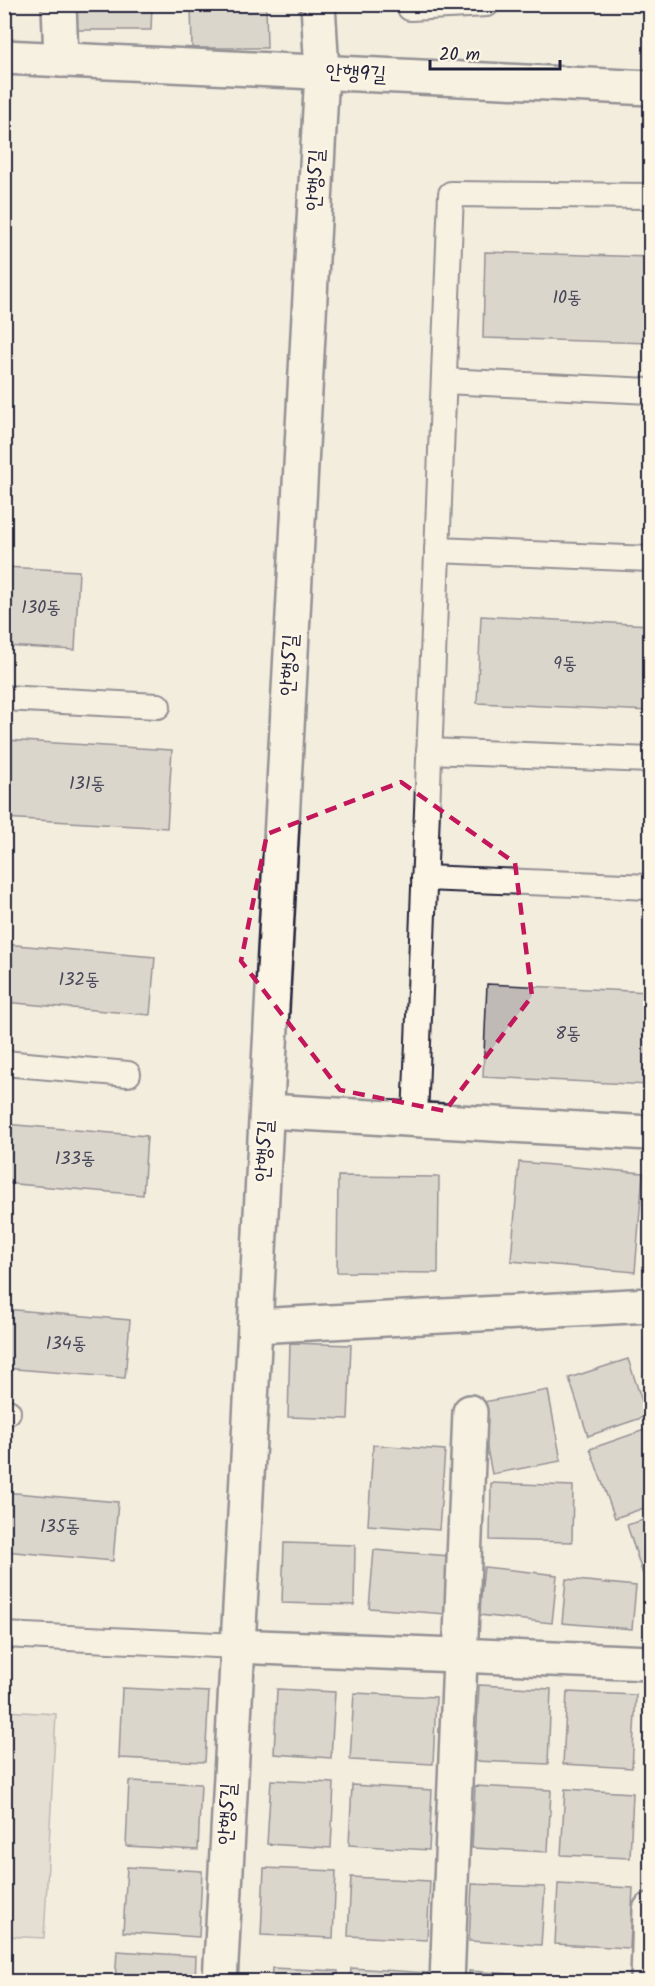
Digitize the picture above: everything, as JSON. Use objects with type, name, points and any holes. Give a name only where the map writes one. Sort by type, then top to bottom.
[{"type":"street","points":[[59,4],[61,60]]},
{"type":"street","name":"안행5길","points":[[220,1982],[321,72],[318,4]]},
{"type":"street","name":"안행9길","points":[[4,57],[651,88]]},
{"type":"street","points":[[267,1111],[651,1133]]},
{"type":"street","points":[[255,1326],[651,1305]]},
{"type":"street","points":[[447,1982],[470,1412]]},
{"type":"street","points":[[237,1646],[651,1663]]},
{"type":"street","points":[[648,1982],[651,1910]]},
{"type":"lane","points":[[410,4],[410,8],[487,4]]},
{"type":"lane","points":[[415,1119],[451,194],[651,196]]},
{"type":"lane","points":[[444,381],[651,391]]},
{"type":"lane","points":[[437,550],[651,559]]},
{"type":"lane","points":[[4,698],[158,706]]},
{"type":"lane","points":[[429,751],[651,760]]},
{"type":"lane","points":[[424,878],[651,887]]},
{"type":"lane","points":[[4,1063],[129,1074]]},
{"type":"lane","points":[[4,1635],[237,1646]]},
{"type":"highlighted area","points":[[401,782],[515,863],[532,996],[445,1111],[340,1090],[241,961],[267,834]]},
{"type":"shaded area","points":[[5,1711],[56,1714],[44,1938],[5,1936]]},
{"type":"building","points":[[74,4],[152,4],[151,30],[73,30]]},
{"type":"building","points":[[191,4],[266,4],[267,48],[192,48]]},
{"type":"building","points":[[485,252],[650,257],[650,343],[483,338]]},
{"type":"building","points":[[4,567],[79,571],[75,650],[4,646]]},
{"type":"building","points":[[481,616],[650,625],[650,711],[477,703]]},
{"type":"building","points":[[4,740],[172,750],[167,828],[4,818]]},
{"type":"building","points":[[4,944],[155,957],[150,1015],[4,1002]]},
{"type":"building","points":[[487,984],[650,992],[650,1085],[483,1077]]},
{"type":"building","points":[[4,1124],[147,1136],[143,1195],[4,1183]]},
{"type":"building","points":[[519,1162],[643,1173],[635,1272],[511,1261]]},
{"type":"building","points":[[338,1176],[439,1177],[438,1273],[337,1272]]},
{"type":"building","points":[[4,1309],[130,1320],[125,1378],[4,1368]]},
{"type":"building","points":[[290,1343],[351,1345],[348,1419],[288,1417]]},
{"type":"building","points":[[628,1359],[647,1416],[588,1436],[569,1378]]},
{"type":"building","points":[[548,1390],[561,1461],[492,1474],[478,1403]]},
{"type":"building","points":[[650,1428],[650,1506],[615,1518],[590,1449]]},
{"type":"building","points":[[373,1445],[445,1450],[439,1530],[368,1525]]},
{"type":"building","points":[[491,1483],[573,1486],[572,1542],[490,1540]]},
{"type":"building","points":[[4,1492],[118,1502],[113,1561],[4,1551]]},
{"type":"building","points":[[650,1518],[650,1596],[627,1525]]},
{"type":"building","points":[[284,1543],[355,1545],[354,1605],[282,1603]]},
{"type":"building","points":[[374,1550],[450,1556],[446,1614],[369,1608]]},
{"type":"building","points":[[484,1567],[557,1575],[552,1623],[479,1615]]},
{"type":"building","points":[[566,1579],[636,1586],[632,1629],[562,1623]]},
{"type":"building","points":[[479,1685],[551,1689],[548,1764],[475,1761]]},
{"type":"building","points":[[122,1688],[209,1692],[205,1762],[119,1758]]},
{"type":"building","points":[[277,1689],[335,1692],[331,1758],[274,1754]]},
{"type":"building","points":[[567,1692],[636,1695],[632,1768],[563,1764]]},
{"type":"building","points":[[354,1693],[436,1697],[433,1764],[350,1760]]},
{"type":"building","points":[[271,1780],[334,1783],[331,1848],[267,1844]]},
{"type":"building","points":[[129,1781],[201,1784],[198,1850],[126,1846]]},
{"type":"building","points":[[352,1785],[432,1790],[429,1850],[349,1845]]},
{"type":"building","points":[[475,1786],[551,1790],[548,1852],[472,1848]]},
{"type":"building","points":[[565,1789],[633,1793],[630,1858],[561,1855]]},
{"type":"building","points":[[127,1867],[202,1871],[199,1937],[123,1932]]},
{"type":"building","points":[[264,1868],[336,1871],[333,1938],[261,1935]]},
{"type":"building","points":[[351,1877],[430,1881],[427,1940],[348,1936]]},
{"type":"building","points":[[472,1884],[545,1887],[541,1945],[469,1941]]},
{"type":"building","points":[[558,1884],[633,1888],[630,1948],[555,1944]]},
{"type":"building","points":[[117,1951],[196,1956],[195,1982],[115,1982]]},
{"type":"building","points":[[272,1968],[338,1971],[338,1982],[271,1982]]},
{"type":"building","points":[[351,1968],[428,1973],[427,1982],[350,1982]]},
{"type":"building","points":[[469,1971],[541,1976],[540,1982],[469,1982]]},
{"type":"building","points":[[551,1975],[632,1979],[631,1982],[551,1982]]}]
